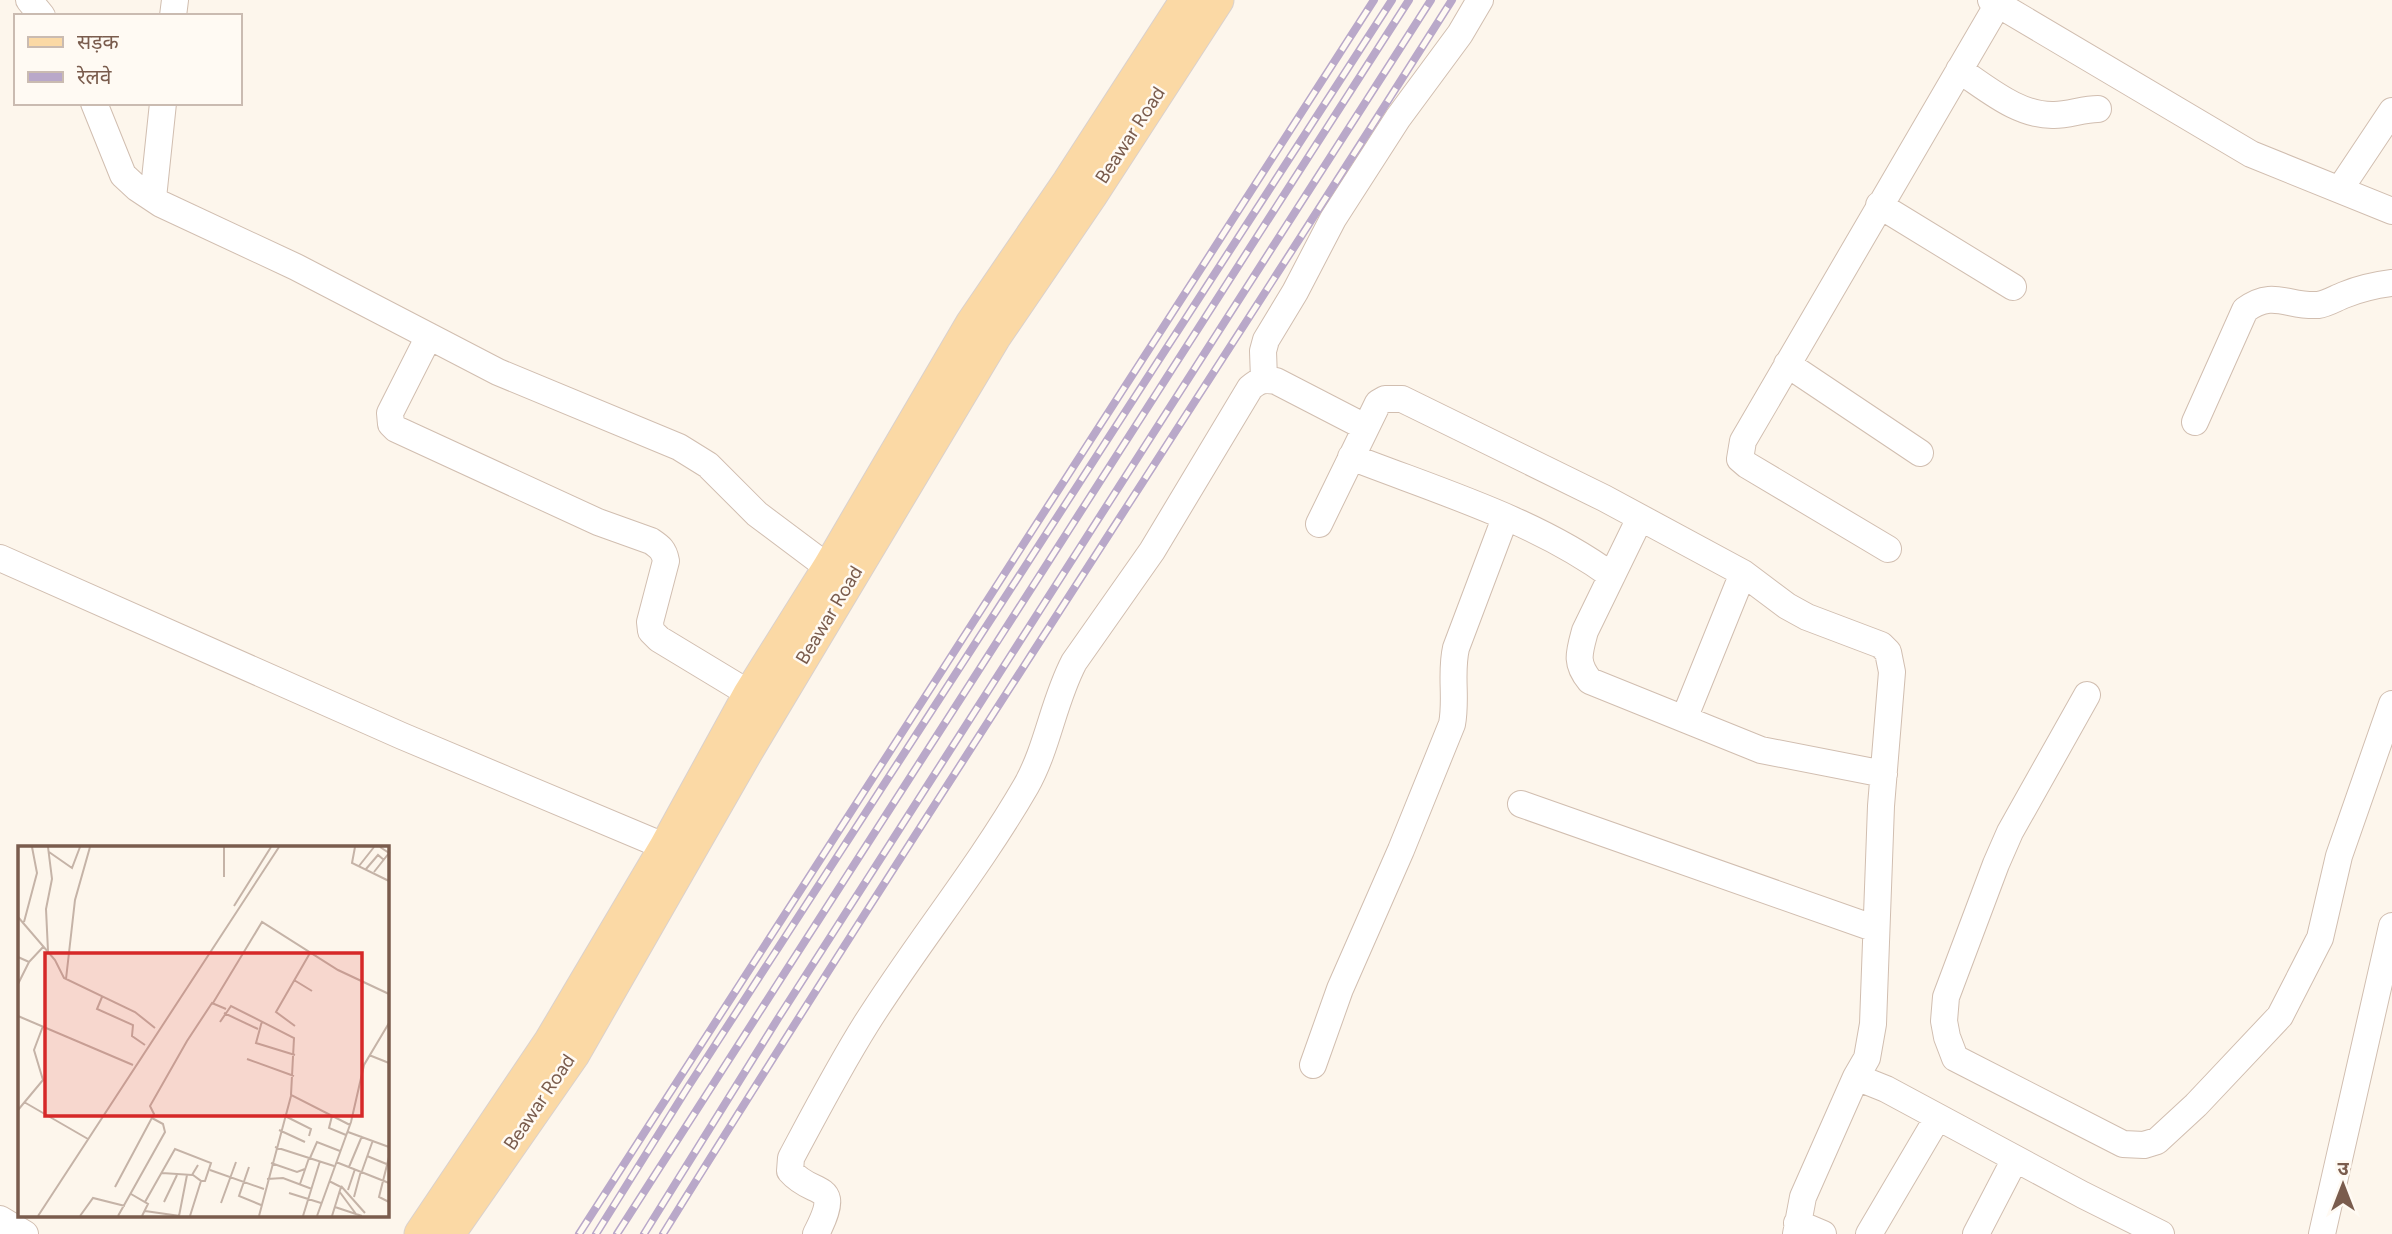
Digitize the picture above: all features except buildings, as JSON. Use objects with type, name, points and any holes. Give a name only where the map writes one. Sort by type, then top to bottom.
[{"type":"main road","name":"Beawar Road","points":[[421,1234],[551,1041],[666,846],[750,694],[829,568],[972,324],[1069,182],[1187,0]]},
{"type":"main road","name":"Beawar Road","points":[[448,1234],[573,1054],[747,750],[993,337],[1090,196],[1217,0]]},
{"type":"street","points":[[29,0],[40,14]]},
{"type":"street","points":[[1264,379],[1263,351],[1266,340],[1342,203],[1398,118],[1460,34],[1480,0]]},
{"type":"street","points":[[1888,549],[1740,459],[1743,441],[1959,70],[1994,2],[2251,154],[2392,211]]},
{"type":"street","points":[[1959,70],[2007,101],[2038,113],[2055,115],[2082,109],[2098,109]]},
{"type":"street","points":[[95,105],[123,175],[137,188],[498,372],[679,447],[708,465],[757,514],[829,568]]},
{"type":"street","points":[[153,198],[163,105]]},
{"type":"street","points":[[2340,189],[2392,111]]},
{"type":"street","points":[[1880,205],[2013,288]]},
{"type":"street","points":[[2194,422],[2245,310],[2257,302],[2272,299],[2293,304],[2320,304],[2348,293],[2392,283]]},
{"type":"street","points":[[429,336],[390,413],[391,424],[396,429],[598,522],[659,546],[666,561],[650,622],[651,631],[659,639],[750,694]]},
{"type":"street","points":[[1787,364],[1920,453]]},
{"type":"street","points":[[816,1234],[827,1208],[826,1196],[821,1190],[794,1176],[790,1171],[791,1158],[867,1022],[956,897],[1027,784],[1043,748],[1064,681],[1074,662],[1152,551],[1250,388],[1264,379],[1283,384],[1365,427]]},
{"type":"street","points":[[1319,524],[1378,403],[1385,399],[1402,399],[1640,518],[1743,573],[1797,611],[1881,645],[1888,652],[1892,673],[1884,774],[1873,1024],[1867,1058],[1808,1183],[1796,1229],[1823,1234]]},
{"type":"street","points":[[1351,457],[1505,518],[1584,555],[1612,576]]},
{"type":"street","points":[[1313,1065],[1340,989],[1452,724],[1452,667],[1456,648],[1505,518]]},
{"type":"street","points":[[1640,518],[1585,631],[1580,649],[1580,668],[1590,681],[1761,750],[1884,774]]},
{"type":"street","points":[[0,558],[402,736],[666,846]]},
{"type":"street","points":[[1684,719],[1743,573]]},
{"type":"street","points":[[2087,695],[2010,832],[1946,997],[1944,1021],[1955,1058],[2123,1144],[2144,1145],[2157,1141],[2176,1124],[2280,1016],[2320,938],[2339,856],[2392,704]]},
{"type":"street","points":[[1521,804],[1876,929]]},
{"type":"street","points":[[2322,1234],[2392,926]]},
{"type":"street","points":[[1856,1077],[1886,1089],[2161,1234]]},
{"type":"street","points":[[1869,1234],[1938,1117]]},
{"type":"street","points":[[1976,1234],[2015,1159]]},
{"type":"street","points":[[0,1219],[25,1234]]},
{"type":"railway","points":[[579,1234],[1374,0]]},
{"type":"railway","points":[[596,1234],[688,1087],[1392,0]]},
{"type":"railway","points":[[617,1234],[1409,0]]},
{"type":"railway","points":[[644,1234],[779,1017],[1431,0]]},
{"type":"railway","points":[[663,1234],[858,924],[1452,0]]}]
